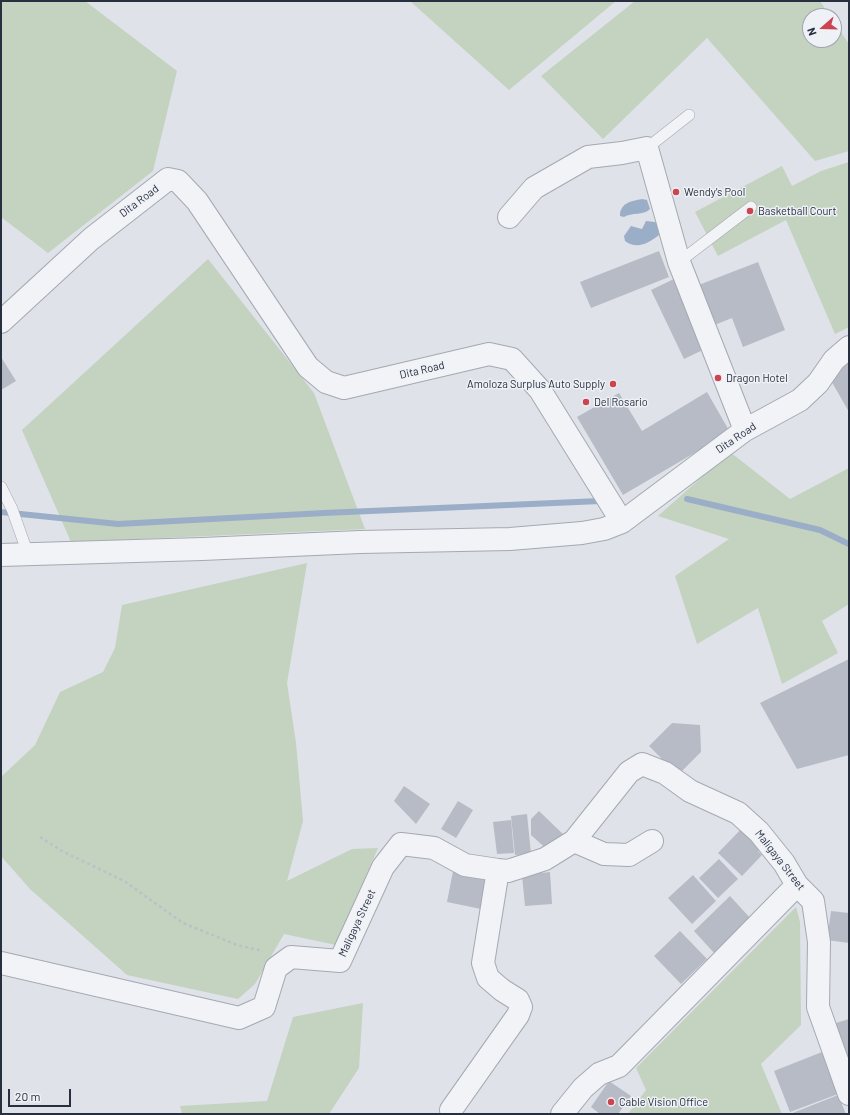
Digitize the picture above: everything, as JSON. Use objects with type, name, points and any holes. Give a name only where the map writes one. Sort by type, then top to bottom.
[{"type":"street","points":[[508,216],[534,188],[588,157],[647,148],[678,262],[745,430]]},
{"type":"street","name":"Dita Road","points":[[1,322],[91,239],[126,210],[168,179],[178,181],[197,201],[308,367],[326,382],[344,388],[489,354],[512,359],[540,390],[622,522],[745,430],[800,400],[818,383],[834,360],[849,347]]},
{"type":"street","points":[[1,555],[510,538],[582,533],[604,529],[622,522]]},
{"type":"street","name":"Maligaya Street","points":[[291,957],[340,961],[383,866],[401,844],[434,848],[465,865],[498,870],[508,871],[545,859],[574,840],[629,772],[642,764],[665,773],[690,791],[738,813],[760,832],[784,863],[797,885],[813,901],[819,942],[818,1007],[849,1094]]},
{"type":"street","points":[[574,840],[604,854],[629,855],[652,841]]},
{"type":"street","points":[[451,1110],[518,1015],[521,1007],[518,1000],[502,990],[488,978],[483,963],[498,870]]},
{"type":"street","points":[[562,1114],[583,1088],[599,1074],[619,1066],[797,885]]},
{"type":"street","points":[[1,963],[239,1018],[264,1007],[276,968],[291,957]]},
{"type":"lane","points":[[647,148],[689,115]]},
{"type":"lane","points":[[678,262],[751,207]]},
{"type":"lane","points":[[1,487],[12,509],[28,554]]},
{"type":"path","points":[[40,837],[62,851],[124,881],[183,923],[237,945],[291,957]]},
{"type":"green space","points":[[1,1],[85,1],[177,71],[153,171],[48,253],[1,217]]},
{"type":"green space","points":[[410,1],[616,1],[509,90]]},
{"type":"green space","points":[[635,1],[820,1],[825,8],[802,8],[802,48],[842,48],[842,34],[849,44],[849,151],[815,161],[707,38],[603,139],[541,76]]},
{"type":"green space","points":[[849,162],[849,327],[835,334],[786,220],[718,256],[695,212],[782,166],[792,186],[821,171]]},
{"type":"green space","points":[[208,259],[314,393],[365,529],[71,542],[22,430]]},
{"type":"green space","points":[[730,452],[790,499],[849,468],[849,604],[822,621],[838,653],[782,684],[758,608],[697,644],[675,576],[729,539],[658,516]]},
{"type":"green space","points":[[307,563],[287,683],[296,743],[303,821],[287,881],[352,849],[378,848],[336,945],[284,934],[255,984],[238,999],[127,975],[30,889],[1,856],[1,777],[35,745],[60,692],[103,672],[115,648],[122,605]]},
{"type":"green space","points":[[796,907],[800,922],[801,1025],[761,1064],[782,1114],[628,1114],[646,1090],[636,1068]]},
{"type":"green space","points":[[363,1003],[359,1068],[329,1114],[182,1114],[180,1106],[267,1101],[293,1017]]},
{"type":"water","points":[[642,199],[647,200],[650,209],[624,217],[620,216],[620,212],[624,205]]},
{"type":"water","points":[[646,221],[655,222],[658,225],[659,235],[647,243],[638,245],[629,244],[625,241],[624,236],[631,226],[642,229]]},
{"type":"building","points":[[659,251],[669,277],[591,308],[580,282]]},
{"type":"building","points":[[758,262],[785,330],[743,347],[732,318],[712,326],[696,286]]},
{"type":"building","points":[[676,278],[709,347],[684,359],[651,290]]},
{"type":"building","points":[[1,357],[16,381],[1,390]]},
{"type":"building","points":[[849,359],[849,412],[829,377]]},
{"type":"building","points":[[707,392],[730,432],[623,495],[577,417],[619,393],[642,431]]},
{"type":"building","points":[[849,659],[849,755],[797,769],[760,703]]},
{"type":"building","points":[[672,723],[700,725],[701,752],[678,775],[649,746]]},
{"type":"building","points":[[404,786],[430,804],[416,824],[394,801]]},
{"type":"building","points":[[458,801],[473,810],[456,838],[441,829]]},
{"type":"building","points":[[539,811],[566,837],[551,853],[531,835],[531,819]]},
{"type":"building","points":[[527,814],[531,854],[515,855],[511,816]]},
{"type":"building","points":[[511,820],[514,853],[497,854],[493,822]]},
{"type":"building","points":[[745,825],[765,844],[758,851],[762,855],[742,876],[718,853]]},
{"type":"building","points":[[719,859],[738,879],[718,898],[699,878]]},
{"type":"building","points":[[454,866],[487,873],[481,909],[447,902]]},
{"type":"building","points":[[550,872],[552,904],[525,906],[522,875]]},
{"type":"building","points":[[693,875],[716,901],[692,924],[668,898]]},
{"type":"building","points":[[730,896],[752,920],[715,954],[694,931]]},
{"type":"building","points":[[831,911],[849,913],[849,943],[827,940]]},
{"type":"building","points":[[680,931],[707,959],[681,984],[654,956]]},
{"type":"building","points":[[849,1019],[849,1057],[847,1057],[836,1023]]},
{"type":"building","points":[[822,1052],[838,1094],[790,1112],[774,1071]]},
{"type":"building","name":"Cable Vision Office","points":[[609,1081],[631,1096],[618,1114],[600,1114],[591,1107]]},
{"type":"building","points":[[838,1095],[846,1114],[790,1114]]},
{"type":"waterway","points":[[687,499],[820,530],[849,544]]},
{"type":"waterway","points":[[1,512],[118,524],[600,501]]},
{"type":"place","name":"Wendy's Pool","points":[[676,192]]},
{"type":"place","name":"Basketball Court","points":[[750,211]]},
{"type":"place","name":"Dragon Hotel","points":[[718,378]]},
{"type":"place","name":"Amoloza Surplus Auto Supply","points":[[613,384]]},
{"type":"place","name":"Del Rosario","points":[[586,402]]},
{"type":"place","name":"Cable Vision Office","points":[[611,1102]]}]
